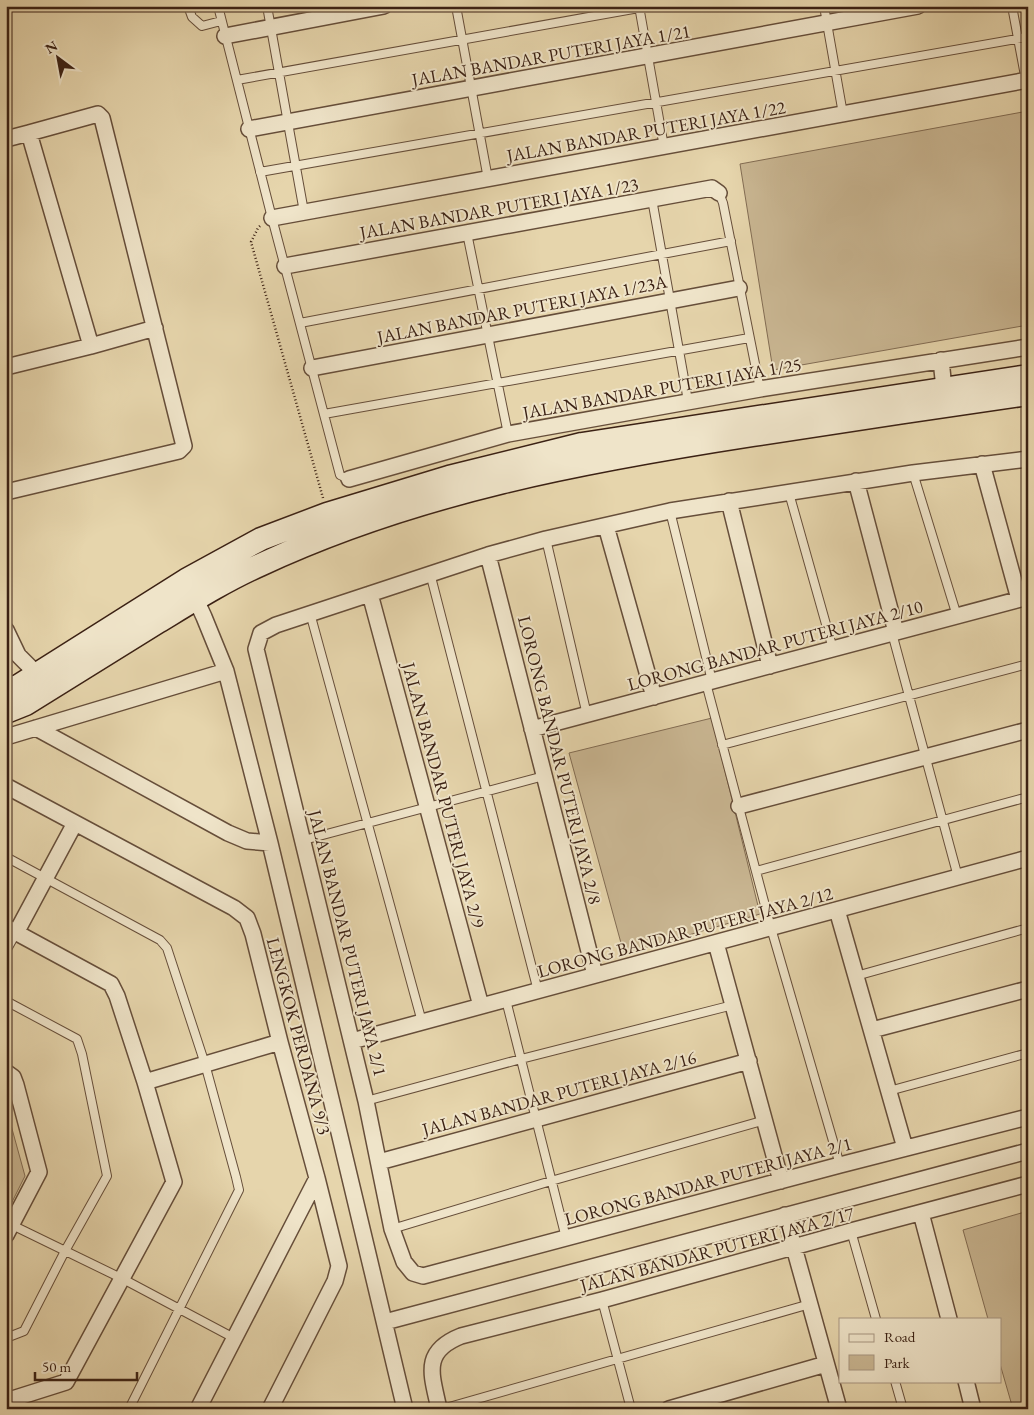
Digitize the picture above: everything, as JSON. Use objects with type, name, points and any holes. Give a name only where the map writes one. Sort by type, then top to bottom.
[{"type":"street","points":[[225,36],[384,6]]},
{"type":"street","name":"JALAN BANDAR PUTERI JAYA 1/21","points":[[249,129],[918,6]]},
{"type":"street","name":"JALAN BANDAR PUTERI JAYA 1/22","points":[[272,218],[1027,80]]},
{"type":"street","points":[[6,139],[98,114],[102,118],[184,446],[179,451],[6,492]]},
{"type":"street","points":[[29,133],[91,346]]},
{"type":"street","name":"JALAN BANDAR PUTERI JAYA 1/23","points":[[285,266],[712,188],[719,194]]},
{"type":"street","name":"JALAN BANDAR PUTERI JAYA 1/23A","points":[[312,368],[740,288]]},
{"type":"street","points":[[6,366],[91,346],[155,328]]},
{"type":"street","name":"JALAN BANDAR PUTERI JAYA 1/25","points":[[349,479],[508,434],[688,401],[1028,347]]},
{"type":"street","points":[[941,360],[945,397]]},
{"type":"street","points":[[6,690],[18,686],[191,589],[391,513],[520,477],[945,397],[1028,376]]},
{"type":"street","points":[[6,712],[26,704],[261,539],[327,514],[449,477],[582,444],[945,397],[1028,394]]},
{"type":"street","points":[[310,613],[488,554],[670,511],[856,481],[1028,459]]},
{"type":"street","points":[[982,464],[1023,598]]},
{"type":"street","points":[[856,481],[894,633]]},
{"type":"street","points":[[728,501],[770,666]]},
{"type":"street","points":[[606,526],[654,697]]},
{"type":"street","name":"LORONG BANDAR PUTERI JAYA 2/8","points":[[488,554],[595,975]]},
{"type":"street","points":[[191,589],[226,671],[270,843],[405,1409]]},
{"type":"street","name":"JALAN BANDAR PUTERI JAYA 2/9","points":[[370,594],[481,1006]]},
{"type":"street","name":"LORONG BANDAR PUTERI JAYA 2/10","points":[[532,729],[1023,598]]},
{"type":"street","name":"JALAN BANDAR PUTERI JAYA 2/1","points":[[310,613],[276,625],[261,633],[256,649],[352,1041],[392,1229],[404,1262]]},
{"type":"street","points":[[6,630],[18,655],[37,674]]},
{"type":"street","points":[[6,737],[226,671]]},
{"type":"street","points":[[36,728],[228,833],[247,842],[270,843]]},
{"type":"street","points":[[739,806],[1028,730]]},
{"type":"street","name":"LENGKOK PERDANA 9/3","points":[[6,786],[234,908],[247,918],[253,934],[339,1266],[335,1281],[270,1409]]},
{"type":"street","points":[[6,1401],[66,1382],[174,1182],[146,1082],[117,996],[111,984],[11,930],[46,878],[75,823]]},
{"type":"street","name":"LORONG BANDAR PUTERI JAYA 2/12","points":[[352,1041],[1028,858]]},
{"type":"street","points":[[837,910],[906,1148]]},
{"type":"street","points":[[716,943],[782,1181]]},
{"type":"street","points":[[872,1030],[1028,989]]},
{"type":"street","points":[[146,1082],[280,1042]]},
{"type":"street","name":"JALAN BANDAR PUTERI JAYA 2/16","points":[[379,1162],[748,1061]]},
{"type":"street","points":[[6,1072],[13,1077],[16,1085],[39,1172],[9,1230]]},
{"type":"street","name":"LORONG BANDAR PUTERI JAYA 2/1","points":[[404,1262],[412,1273],[424,1276],[1028,1117]]},
{"type":"street","points":[[385,1322],[1028,1150]]},
{"type":"street","points":[[198,1409],[317,1178]]},
{"type":"street","name":"JALAN BANDAR PUTERI JAYA 2/17","points":[[440,1409],[431,1368],[438,1350],[447,1341],[1028,1184]]},
{"type":"street","points":[[921,1213],[950,1318]]},
{"type":"street","points":[[785,1215],[838,1409]]},
{"type":"street","points":[[669,1409],[826,1364]]},
{"type":"street","points":[[966,1382],[974,1409]]},
{"type":"lane","points":[[188,6],[192,17],[202,26],[222,21]]},
{"type":"lane","points":[[218,6],[340,475],[349,479]]},
{"type":"lane","points":[[267,6],[304,212]]},
{"type":"lane","points":[[456,6],[488,179]]},
{"type":"lane","points":[[237,80],[650,6]]},
{"type":"lane","points":[[824,6],[843,114]]},
{"type":"lane","points":[[1012,6],[1027,80]]},
{"type":"lane","points":[[639,7],[664,147]]},
{"type":"lane","points":[[260,172],[1028,36]]},
{"type":"lane","points":[[719,194],[723,203],[760,389]]},
{"type":"lane","points":[[652,199],[688,401]]},
{"type":"lane","points":[[467,233],[508,434]]},
{"type":"lane","points":[[300,323],[730,241]]},
{"type":"lane","points":[[324,414],[749,338]]},
{"type":"lane","points":[[913,473],[957,616]]},
{"type":"lane","points":[[788,493],[833,649]]},
{"type":"lane","points":[[670,511],[722,744],[771,928],[840,1165]]},
{"type":"lane","points":[[546,539],[587,715]]},
{"type":"lane","points":[[430,573],[538,991]]},
{"type":"lane","points":[[310,613],[422,1022]]},
{"type":"lane","points":[[894,633],[908,696],[958,877]]},
{"type":"lane","points":[[722,744],[1028,664]]},
{"type":"lane","points":[[304,840],[544,776]]},
{"type":"lane","points":[[756,871],[1028,796]]},
{"type":"lane","points":[[6,857],[160,940],[167,948],[205,1064],[239,1190],[129,1409]]},
{"type":"lane","points":[[856,976],[1028,928]]},
{"type":"lane","points":[[6,951],[11,930]]},
{"type":"lane","points":[[506,1000],[566,1238]]},
{"type":"lane","points":[[6,1001],[77,1039],[82,1054],[107,1176],[65,1250],[24,1331],[6,1338]]},
{"type":"lane","points":[[366,1102],[520,1059],[733,1005]]},
{"type":"lane","points":[[889,1091],[1028,1054]]},
{"type":"lane","points":[[392,1229],[765,1120]]},
{"type":"lane","points":[[9,1230],[65,1250],[234,1338]]},
{"type":"lane","points":[[851,1231],[876,1318]]},
{"type":"lane","points":[[602,1300],[631,1409]]},
{"type":"lane","points":[[440,1409],[810,1304]]},
{"type":"lane","points":[[895,1382],[903,1409]]},
{"type":"path","points":[[272,218],[258,228],[251,242],[327,514]]},
{"type":"green space","points":[[1028,111],[1028,325],[773,370],[740,164]]},
{"type":"green space","points":[[712,718],[760,914],[624,954],[569,753]]},
{"type":"green space","points":[[6,1107],[25,1176],[6,1214]]},
{"type":"green space","points":[[1028,1211],[1028,1409],[1013,1409],[1002,1371],[1002,1318],[988,1318],[963,1230]]}]
